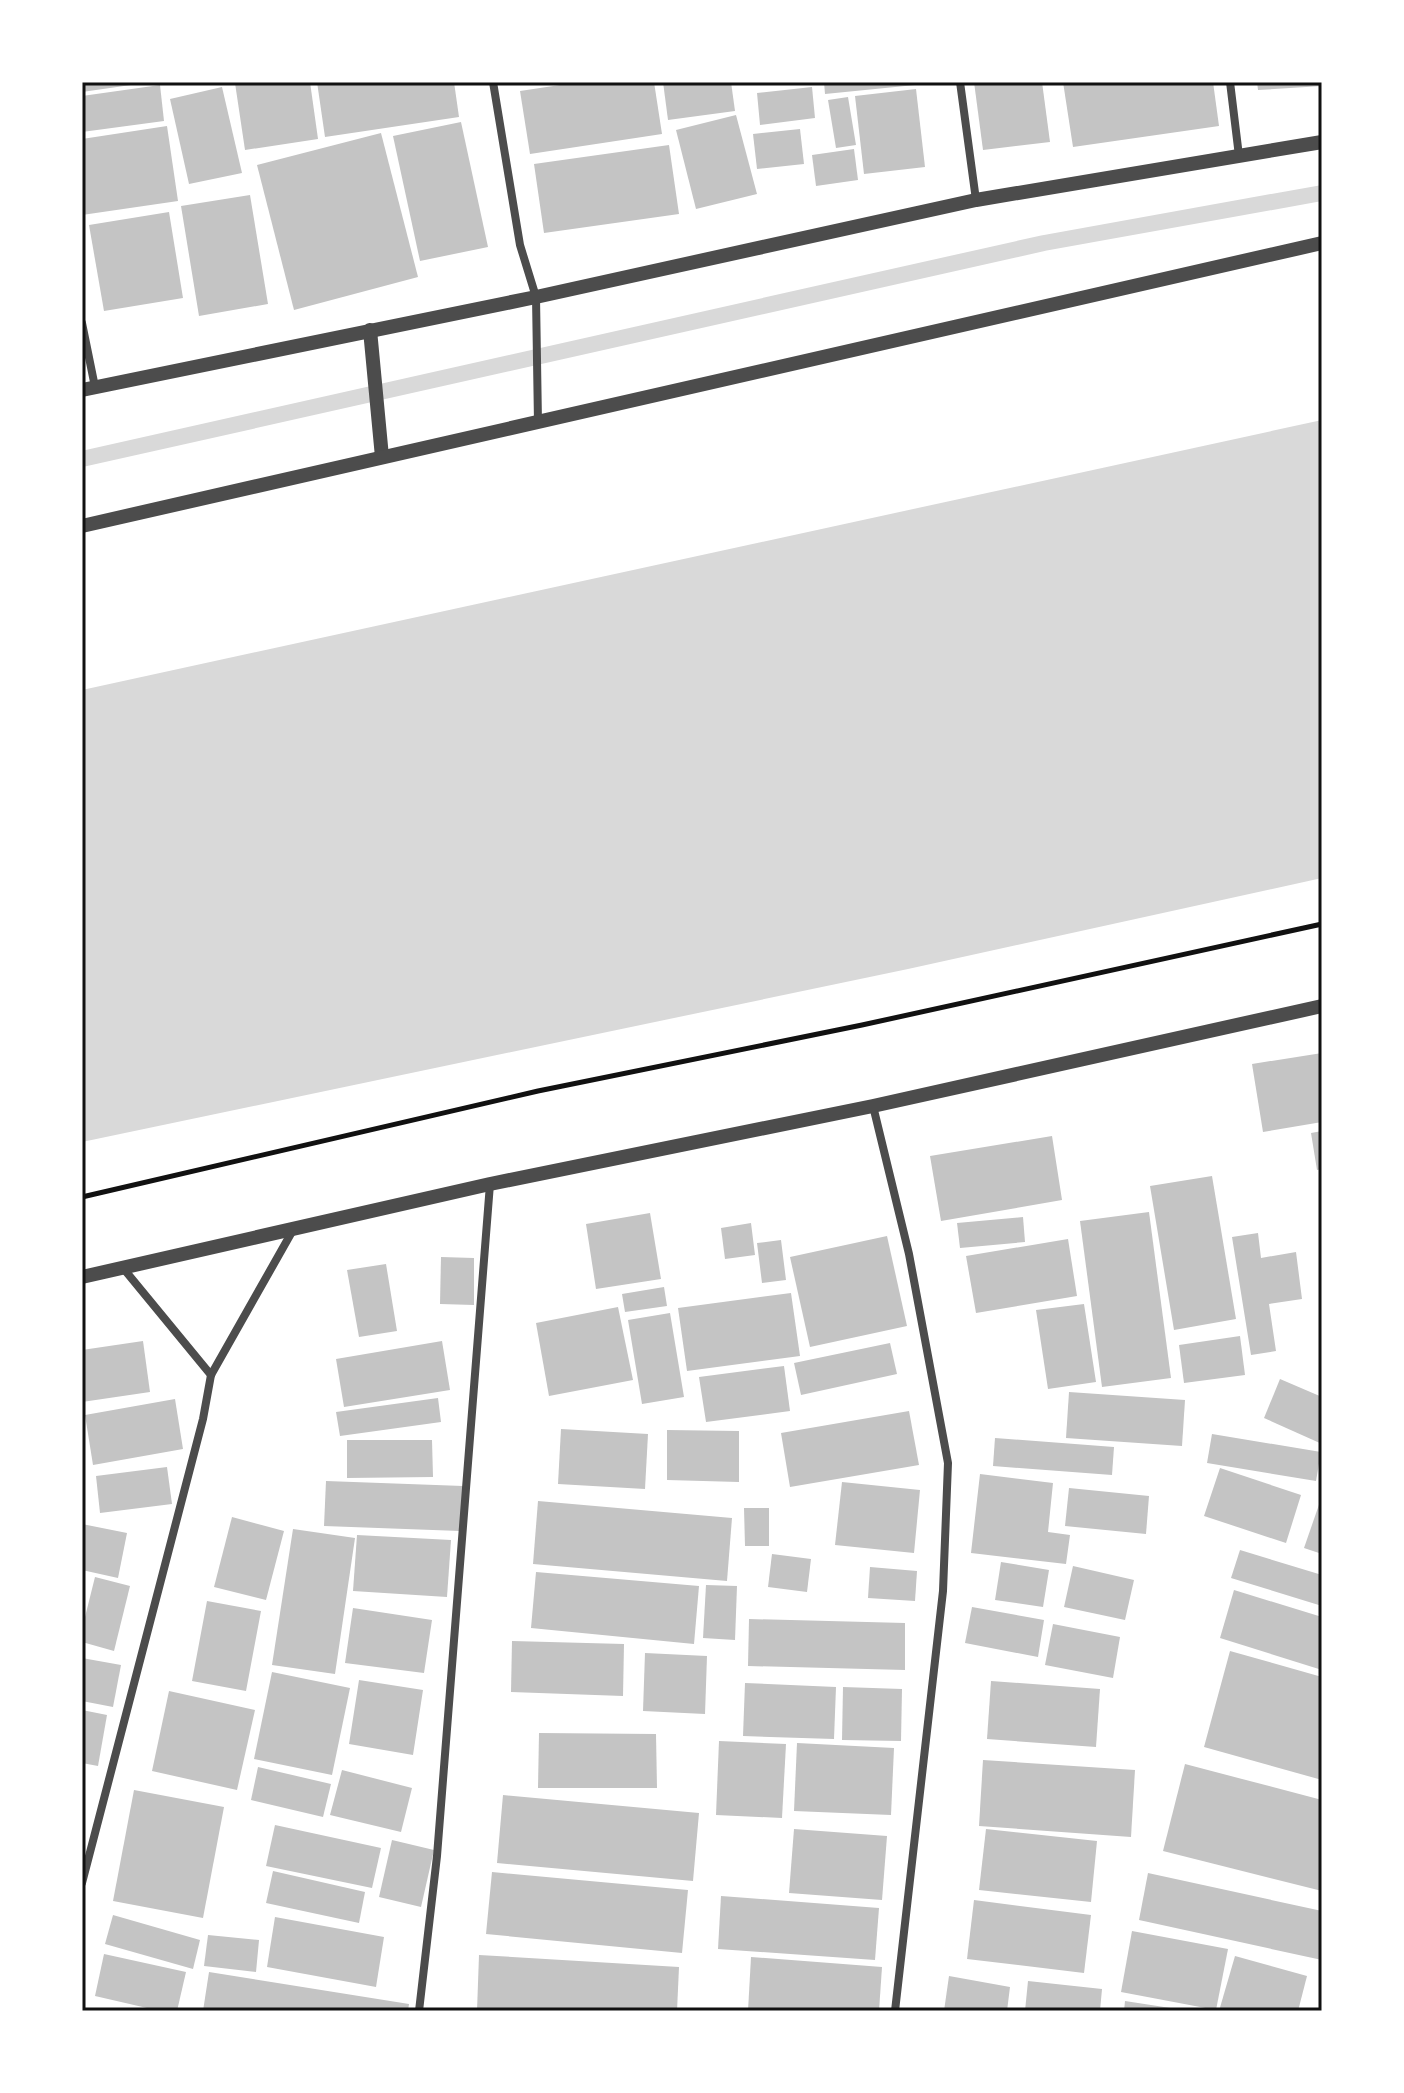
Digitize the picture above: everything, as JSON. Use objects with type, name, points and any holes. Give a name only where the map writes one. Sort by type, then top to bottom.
[{"type":"street","points":[[493,82],[520,245],[536,304],[538,417]]},
{"type":"street","points":[[960,82],[976,200]]},
{"type":"street","points":[[1230,82],[1239,157]]},
{"type":"street","points":[[82,323],[89,389],[370,330],[536,304],[976,200],[1322,142]]},
{"type":"street","points":[[82,526],[382,451],[1322,243]]},
{"type":"street","points":[[370,330],[382,451]]},
{"type":"street","points":[[82,1277],[490,1184],[873,1106],[1322,1006]]},
{"type":"street","points":[[873,1106],[909,1254],[948,1463],[943,1591],[895,2011]]},
{"type":"street","points":[[419,2011],[437,1856],[490,1184]]},
{"type":"street","points":[[82,1883],[203,1419],[211,1375],[294,1229]]},
{"type":"street","points":[[123,1268],[211,1375]]},
{"type":"path","points":[[82,1197],[538,1091],[892,1019],[1322,924]]},
{"type":"shaded area","points":[[1322,420],[1322,878],[908,969],[82,1142],[82,690]]},
{"type":"building","points":[[82,82],[137,82],[138,84],[82,92]]},
{"type":"building","points":[[310,82],[318,139],[245,150],[235,83]]},
{"type":"building","points":[[317,82],[454,82],[459,117],[325,137]]},
{"type":"building","points":[[580,82],[654,82],[662,134],[530,154],[520,91]]},
{"type":"building","points":[[663,82],[731,82],[735,111],[668,120]]},
{"type":"building","points":[[824,82],[914,82],[915,85],[825,94]]},
{"type":"building","points":[[974,82],[1042,82],[1050,142],[983,150]]},
{"type":"building","points":[[1063,82],[1213,82],[1219,126],[1073,147]]},
{"type":"building","points":[[1257,82],[1322,82],[1322,86],[1258,90]]},
{"type":"building","points":[[160,85],[164,121],[82,132],[82,96]]},
{"type":"building","points":[[222,87],[242,173],[189,184],[170,99]]},
{"type":"building","points":[[812,87],[815,118],[760,125],[757,93]]},
{"type":"building","points":[[916,89],[925,167],[864,174],[855,96]]},
{"type":"building","points":[[848,97],[856,145],[836,148],[828,100]]},
{"type":"building","points":[[736,115],[757,194],[696,209],[676,130]]},
{"type":"building","points":[[461,122],[488,247],[420,261],[393,136]]},
{"type":"building","points":[[167,126],[178,201],[82,215],[82,139]]},
{"type":"building","points":[[800,129],[804,164],[757,169],[753,134]]},
{"type":"building","points":[[381,133],[418,277],[294,310],[257,165]]},
{"type":"building","points":[[669,145],[679,214],[544,233],[534,164]]},
{"type":"building","points":[[854,149],[858,180],[816,186],[812,155]]},
{"type":"building","points":[[250,195],[268,304],[199,316],[181,206]]},
{"type":"building","points":[[169,212],[183,298],[104,311],[89,225]]},
{"type":"building","points":[[1322,1053],[1322,1122],[1263,1132],[1252,1064]]},
{"type":"building","points":[[1322,1131],[1322,1169],[1317,1170],[1311,1133]]},
{"type":"building","points":[[1052,1136],[1062,1200],[941,1221],[930,1156]]},
{"type":"building","points":[[1212,1176],[1236,1319],[1174,1330],[1150,1186]]},
{"type":"building","points":[[1149,1212],[1171,1378],[1102,1387],[1080,1221]]},
{"type":"building","points":[[650,1213],[661,1279],[596,1289],[586,1224]]},
{"type":"building","points":[[1023,1217],[1025,1242],[960,1248],[957,1223]]},
{"type":"building","points":[[751,1223],[755,1255],[725,1259],[721,1228]]},
{"type":"building","points":[[1258,1233],[1261,1258],[1296,1252],[1302,1299],[1269,1304],[1276,1351],[1251,1355],[1232,1237]]},
{"type":"building","points":[[887,1236],[907,1326],[810,1347],[790,1257]]},
{"type":"building","points":[[1068,1239],[1077,1296],[976,1313],[966,1256]]},
{"type":"building","points":[[781,1240],[786,1280],[762,1283],[757,1243]]},
{"type":"building","points":[[441,1257],[474,1258],[474,1305],[440,1304]]},
{"type":"building","points":[[386,1264],[397,1331],[359,1337],[347,1270]]},
{"type":"building","points":[[664,1287],[667,1306],[625,1312],[622,1294]]},
{"type":"building","points":[[791,1293],[800,1356],[687,1371],[678,1308]]},
{"type":"building","points":[[1084,1304],[1096,1382],[1048,1389],[1036,1310]]},
{"type":"building","points":[[618,1307],[633,1380],[549,1396],[536,1323]]},
{"type":"building","points":[[670,1313],[684,1397],[642,1404],[628,1320]]},
{"type":"building","points":[[1240,1336],[1245,1375],[1184,1383],[1179,1345]]},
{"type":"building","points":[[143,1341],[150,1392],[82,1402],[82,1350]]},
{"type":"building","points":[[442,1341],[450,1390],[344,1407],[336,1359]]},
{"type":"building","points":[[890,1343],[897,1374],[801,1395],[794,1363]]},
{"type":"building","points":[[784,1366],[790,1411],[706,1422],[699,1377]]},
{"type":"building","points":[[1280,1379],[1322,1397],[1322,1444],[1264,1418]]},
{"type":"building","points":[[1069,1392],[1185,1400],[1182,1446],[1066,1438]]},
{"type":"building","points":[[438,1398],[441,1422],[340,1436],[336,1412]]},
{"type":"building","points":[[175,1399],[183,1449],[93,1465],[85,1415]]},
{"type":"building","points":[[909,1411],[919,1465],[790,1487],[781,1433]]},
{"type":"building","points":[[561,1429],[648,1434],[645,1489],[558,1484]]},
{"type":"building","points":[[667,1430],[739,1431],[739,1482],[667,1480]]},
{"type":"building","points":[[1212,1434],[1321,1452],[1316,1481],[1207,1463]]},
{"type":"building","points":[[995,1438],[1114,1447],[1112,1475],[993,1466]]},
{"type":"building","points":[[347,1440],[432,1440],[433,1477],[347,1478]]},
{"type":"building","points":[[167,1467],[172,1504],[100,1513],[96,1476]]},
{"type":"building","points":[[1220,1468],[1301,1495],[1286,1543],[1204,1516]]},
{"type":"building","points":[[980,1474],[1053,1483],[1048,1532],[1070,1535],[1066,1564],[971,1553]]},
{"type":"building","points":[[326,1481],[463,1486],[460,1531],[324,1526]]},
{"type":"building","points":[[842,1482],[920,1490],[914,1553],[835,1545]]},
{"type":"building","points":[[1069,1488],[1149,1496],[1146,1534],[1065,1526]]},
{"type":"building","points":[[1322,1496],[1322,1554],[1304,1548]]},
{"type":"building","points":[[538,1501],[732,1518],[727,1581],[533,1564]]},
{"type":"building","points":[[744,1508],[769,1508],[769,1546],[745,1546]]},
{"type":"building","points":[[232,1517],[284,1531],[266,1600],[214,1587]]},
{"type":"building","points":[[82,1524],[127,1533],[118,1578],[82,1570]]},
{"type":"building","points":[[293,1529],[355,1538],[335,1674],[272,1665]]},
{"type":"building","points":[[357,1535],[451,1540],[447,1597],[353,1591]]},
{"type":"building","points":[[1240,1550],[1322,1575],[1322,1606],[1231,1578]]},
{"type":"building","points":[[772,1554],[811,1559],[807,1592],[768,1587]]},
{"type":"building","points":[[1001,1562],[1049,1570],[1043,1607],[995,1600]]},
{"type":"building","points":[[1073,1566],[1134,1580],[1125,1620],[1064,1607]]},
{"type":"building","points":[[870,1567],[917,1571],[915,1601],[868,1598]]},
{"type":"building","points":[[536,1572],[699,1586],[694,1644],[531,1628]]},
{"type":"building","points":[[95,1577],[130,1586],[114,1651],[82,1642],[82,1629]]},
{"type":"building","points":[[706,1585],[737,1586],[735,1640],[703,1638]]},
{"type":"building","points":[[1234,1590],[1322,1617],[1322,1670],[1220,1638]]},
{"type":"building","points":[[207,1601],[261,1611],[246,1691],[192,1681]]},
{"type":"building","points":[[972,1607],[1044,1620],[1038,1657],[965,1643]]},
{"type":"building","points":[[353,1608],[432,1620],[424,1673],[345,1663]]},
{"type":"building","points":[[749,1619],[905,1623],[905,1670],[748,1666]]},
{"type":"building","points":[[1053,1624],[1120,1637],[1113,1678],[1045,1665]]},
{"type":"building","points":[[512,1641],[624,1644],[623,1696],[511,1692]]},
{"type":"building","points":[[1230,1651],[1322,1677],[1322,1780],[1204,1747]]},
{"type":"building","points":[[645,1653],[707,1656],[705,1714],[643,1711]]},
{"type":"building","points":[[82,1658],[121,1665],[113,1707],[82,1701]]},
{"type":"building","points":[[272,1672],[350,1688],[332,1775],[254,1759]]},
{"type":"building","points":[[359,1680],[423,1690],[413,1755],[349,1744]]},
{"type":"building","points":[[991,1681],[1100,1689],[1096,1747],[987,1739]]},
{"type":"building","points":[[745,1683],[836,1687],[834,1739],[743,1736]]},
{"type":"building","points":[[843,1687],[902,1689],[901,1741],[842,1740]]},
{"type":"building","points":[[169,1691],[255,1710],[237,1790],[152,1771]]},
{"type":"building","points":[[82,1710],[107,1715],[98,1766],[82,1763]]},
{"type":"building","points":[[539,1733],[656,1734],[657,1788],[538,1788]]},
{"type":"building","points":[[719,1741],[786,1744],[782,1818],[716,1815]]},
{"type":"building","points":[[797,1743],[894,1748],[891,1815],[794,1811]]},
{"type":"building","points":[[983,1760],[1135,1770],[1131,1837],[979,1826]]},
{"type":"building","points":[[1185,1764],[1322,1800],[1322,1891],[1163,1851]]},
{"type":"building","points":[[258,1767],[331,1784],[323,1817],[251,1800]]},
{"type":"building","points":[[342,1770],[412,1788],[401,1832],[330,1815]]},
{"type":"building","points":[[134,1790],[224,1807],[203,1918],[113,1901]]},
{"type":"building","points":[[503,1795],[699,1813],[693,1881],[497,1863]]},
{"type":"building","points":[[275,1825],[381,1848],[372,1888],[266,1866]]},
{"type":"building","points":[[794,1829],[887,1836],[882,1900],[789,1893]]},
{"type":"building","points":[[986,1829],[1097,1841],[1091,1902],[979,1890]]},
{"type":"building","points":[[392,1840],[434,1850],[421,1907],[379,1897]]},
{"type":"building","points":[[273,1871],[365,1892],[359,1923],[266,1903]]},
{"type":"building","points":[[492,1872],[688,1890],[682,1953],[486,1934]]},
{"type":"building","points":[[1148,1873],[1322,1911],[1322,1960],[1139,1920]]},
{"type":"building","points":[[721,1896],[879,1908],[875,1960],[718,1949]]},
{"type":"building","points":[[974,1900],[1091,1915],[1084,1973],[967,1959]]},
{"type":"building","points":[[113,1915],[200,1940],[193,1969],[105,1944]]},
{"type":"building","points":[[275,1917],[384,1937],[376,1987],[267,1967]]},
{"type":"building","points":[[1132,1931],[1228,1949],[1216,2010],[1121,1992]]},
{"type":"building","points":[[208,1935],[259,1940],[256,1972],[204,1966]]},
{"type":"building","points":[[104,1954],[186,1972],[177,2011],[160,2011],[95,1996]]},
{"type":"building","points":[[479,1955],[679,1967],[677,2011],[477,2011]]},
{"type":"building","points":[[1235,1956],[1307,1976],[1298,2011],[1219,2011]]},
{"type":"building","points":[[751,1957],[882,1967],[879,2011],[748,2011]]},
{"type":"building","points":[[209,1972],[409,2004],[408,2011],[203,2011]]},
{"type":"building","points":[[949,1976],[1010,1987],[1007,2011],[944,2011]]},
{"type":"building","points":[[1028,1981],[1102,1989],[1100,2011],[1025,2011]]},
{"type":"building","points":[[1125,2001],[1177,2009],[1177,2011],[1124,2011]]},
{"type":"waterway","points":[[82,459],[1044,243],[1322,193]]}]
